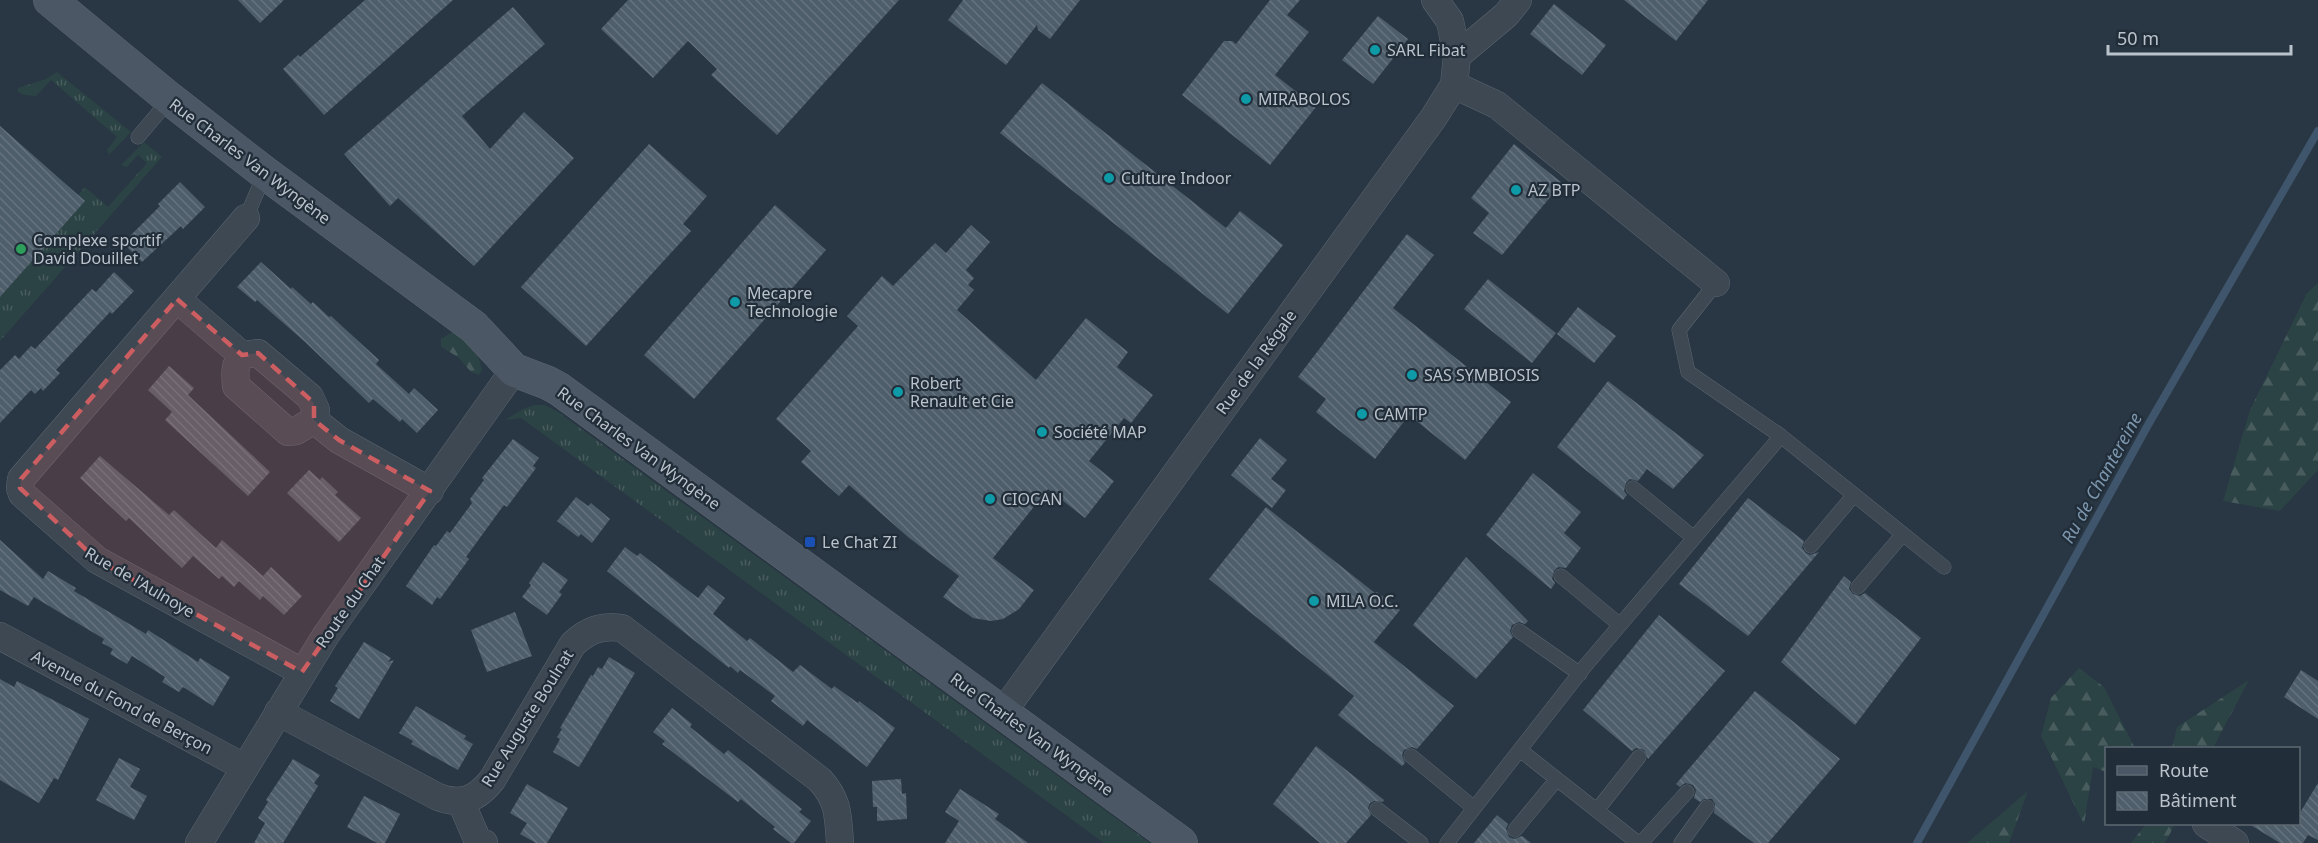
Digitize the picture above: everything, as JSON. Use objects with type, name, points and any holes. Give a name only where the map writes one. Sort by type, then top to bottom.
[{"type":"street","name":"Rue Charles Van Wyngène","points":[[50,0],[170,99],[265,173],[474,327],[514,370],[559,389],[1181,843]]},
{"type":"street","name":"Rue de la Régale","points":[[1003,712],[1434,117],[1454,85],[1457,56],[1450,21],[1436,0]]},
{"type":"street","points":[[1457,56],[1506,15],[1518,0]]},
{"type":"street","points":[[1454,85],[1497,105],[1716,283]]},
{"type":"street","name":"Rue de l'Aulnoye","points":[[246,218],[21,479],[20,488],[22,494],[97,561],[302,672]]},
{"type":"street","points":[[177,300],[242,355]]},
{"type":"street","points":[[258,353],[310,397],[316,410],[314,420],[296,431],[288,432],[236,386],[235,368],[242,355],[258,353]]},
{"type":"street","name":"Route du Chat","points":[[199,843],[326,635],[514,370]]},
{"type":"street","points":[[314,420],[339,440],[430,491]]},
{"type":"street","name":"Rue Auguste Boulnat","points":[[462,802],[476,796],[492,780],[573,644],[592,630],[611,626],[622,628],[633,635],[820,780],[838,806],[840,843]]},
{"type":"street","name":"Avenue du Fond de Berçon","points":[[0,636],[244,767]]},
{"type":"street","points":[[278,712],[438,797],[462,802],[477,839],[484,843]]},
{"type":"street","points":[[2207,825],[2235,843]]},
{"type":"lane","points":[[138,137],[170,99]]},
{"type":"lane","name":"Rue de l'Aulnoye","points":[[246,218],[265,173]]},
{"type":"lane","points":[[1716,283],[1679,330],[1688,372],[1781,436],[1944,567]]},
{"type":"lane","points":[[1447,843],[1620,625],[1781,436]]},
{"type":"lane","points":[[1633,488],[1694,538]]},
{"type":"lane","points":[[1811,546],[1854,495]]},
{"type":"lane","points":[[1858,588],[1902,534]]},
{"type":"lane","points":[[1561,576],[1620,625]]},
{"type":"lane","points":[[1519,631],[1580,674]]},
{"type":"lane","points":[[1520,750],[1640,843],[1687,792]]},
{"type":"lane","points":[[1411,756],[1474,808]]},
{"type":"lane","points":[[1597,810],[1639,757]]},
{"type":"lane","points":[[1515,830],[1557,779]]},
{"type":"lane","points":[[1681,843],[1707,807]]},
{"type":"lane","points":[[1377,808],[1421,843]]},
{"type":"highlighted area","points":[[177,299],[242,355],[258,353],[314,403],[314,420],[339,440],[430,491],[302,672],[97,560],[20,488],[21,479]]},
{"type":"green space","points":[[57,72],[131,132],[109,155],[107,150],[117,137],[51,80],[36,96],[18,92],[18,88],[46,79]]},
{"type":"green space","points":[[144,142],[162,157],[0,341],[0,297],[84,201],[78,195],[85,187],[108,207],[147,163],[138,155],[127,167],[121,165]]},
{"type":"green space","points":[[2318,283],[2318,470],[2280,511],[2223,501],[2250,410],[2307,293]]},
{"type":"green space","points":[[452,332],[469,342],[476,352],[482,370],[479,375],[471,372],[458,357],[441,347],[441,339]]},
{"type":"green space","points":[[534,405],[545,405],[558,412],[1150,843],[1104,843],[521,418],[505,420]]},
{"type":"green space","points":[[2079,668],[2104,687],[2134,747],[2105,747],[2105,772],[2093,767],[2084,825],[2041,736],[2051,698]]},
{"type":"green space","points":[[2249,680],[2214,747],[2172,747],[2177,727]]},
{"type":"green space","points":[[2028,791],[2009,843],[1967,843]]},
{"type":"green space","points":[[2145,825],[2174,825],[2165,843],[2131,843]]},
{"type":"building","points":[[238,0],[284,0],[260,23]]},
{"type":"building","points":[[365,0],[453,0],[324,115],[283,69]]},
{"type":"building","points":[[628,0],[899,0],[777,135],[711,75],[717,69],[688,41],[653,78],[601,29]]},
{"type":"building","points":[[963,0],[1080,0],[1050,39],[1038,30],[1037,25],[1006,65],[948,20]]},
{"type":"building","name":"MIRABOLOS","points":[[1270,0],[1300,0],[1287,15],[1309,32],[1275,75],[1316,107],[1270,165],[1182,95],[1224,41],[1232,41],[1236,44]]},
{"type":"building","points":[[1624,0],[1708,0],[1676,41]]},
{"type":"building","points":[[1554,4],[1606,45],[1582,75],[1530,34]]},
{"type":"building","points":[[513,7],[545,44],[462,116],[490,149],[524,112],[574,158],[474,266],[398,198],[390,206],[344,154]]},
{"type":"building","name":"SARL Fibat","points":[[1378,16],[1408,39],[1373,84],[1342,60]]},
{"type":"building","name":"Culture Indoor","points":[[1042,83],[1226,228],[1240,211],[1283,245],[1228,314],[1000,133]]},
{"type":"building","name":"Complexe sportif David Douillet","points":[[0,126],[85,201],[0,297]]},
{"type":"building","points":[[649,144],[707,196],[683,224],[691,231],[586,346],[521,287]]},
{"type":"building","name":"AZ BTP","points":[[1514,144],[1562,183],[1502,255],[1473,233],[1489,213],[1471,198]]},
{"type":"building","points":[[180,182],[205,207],[183,229],[181,226],[142,262],[123,243]]},
{"type":"building","name":"Mecapre Technologie","points":[[775,205],[826,250],[694,399],[644,355]]},
{"type":"building","points":[[971,225],[990,242],[966,270],[974,278],[968,285],[974,290],[957,310],[1036,380],[1086,318],[1128,352],[1117,367],[1153,395],[1131,423],[1124,418],[1089,461],[1114,481],[1085,518],[1048,489],[993,558],[1034,590],[1019,609],[1003,619],[991,621],[973,618],[943,597],[959,576],[908,537],[849,485],[839,496],[801,462],[811,451],[776,419],[858,326],[847,316],[882,276],[893,286],[935,243],[946,253]]},
{"type":"building","points":[[1407,234],[1434,255],[1393,308],[1511,402],[1465,460],[1409,415],[1375,459],[1316,412],[1326,399],[1298,377]]},
{"type":"building","points":[[261,262],[291,289],[292,287],[311,304],[313,302],[329,317],[331,316],[379,360],[376,364],[409,394],[414,388],[438,410],[417,433],[402,419],[400,422],[373,399],[369,403],[304,341],[257,300],[255,302],[237,287]]},
{"type":"building","points":[[114,272],[134,291],[112,314],[110,312],[56,370],[60,373],[43,391],[41,388],[35,394],[31,390],[0,423],[0,370],[15,355],[19,359],[31,346],[35,349],[92,289],[96,292]]},
{"type":"building","points":[[1488,279],[1556,333],[1532,363],[1464,309]]},
{"type":"building","points":[[1578,307],[1616,336],[1594,363],[1557,334]]},
{"type":"building","points":[[169,366],[194,388],[188,395],[270,472],[248,496],[165,420],[172,412],[148,390]]},
{"type":"building","points":[[1608,381],[1704,455],[1673,489],[1647,469],[1638,481],[1630,479],[1626,483],[1624,491],[1627,495],[1623,500],[1557,447]]},
{"type":"building","points":[[1260,438],[1287,460],[1271,479],[1286,490],[1272,508],[1231,475]]},
{"type":"building","points":[[513,439],[539,458],[533,466],[536,468],[507,507],[504,505],[466,557],[469,559],[440,599],[437,597],[432,605],[406,586],[434,545],[436,546],[447,531],[450,533],[472,503],[470,499],[484,480],[482,478]]},
{"type":"building","points":[[100,456],[169,515],[174,510],[216,548],[222,540],[263,576],[271,567],[302,596],[284,615],[263,596],[260,600],[239,581],[234,587],[222,576],[219,579],[193,556],[182,568],[129,518],[126,521],[80,478]]},
{"type":"building","points":[[309,470],[320,480],[322,477],[338,492],[335,495],[361,518],[339,542],[287,493]]},
{"type":"building","points":[[1533,473],[1581,512],[1564,533],[1581,548],[1566,568],[1558,567],[1554,571],[1552,579],[1555,583],[1551,589],[1486,535]]},
{"type":"building","points":[[576,497],[588,506],[591,503],[610,519],[592,543],[581,534],[578,537],[557,521]]},
{"type":"building","points":[[1748,498],[1804,541],[1802,548],[1806,553],[1810,555],[1819,552],[1748,636],[1679,584]]},
{"type":"building","name":"MILA O.C.","points":[[1266,507],[1400,610],[1374,642],[1454,706],[1417,749],[1412,747],[1404,750],[1402,755],[1405,763],[1402,766],[1338,715],[1354,696],[1209,579]]},
{"type":"building","points":[[0,540],[43,579],[48,571],[76,588],[74,591],[146,634],[148,630],[198,662],[200,658],[230,677],[213,706],[183,687],[179,692],[162,682],[165,677],[132,656],[127,664],[110,654],[113,649],[102,643],[104,639],[34,597],[28,606],[0,590]]},
{"type":"building","points":[[625,547],[637,556],[640,553],[698,598],[708,585],[725,598],[713,614],[747,641],[750,638],[793,672],[800,665],[832,689],[834,686],[858,703],[859,701],[895,728],[867,767],[807,720],[803,726],[771,701],[775,696],[740,670],[738,673],[730,666],[729,668],[607,571]]},
{"type":"building","points":[[1466,557],[1528,621],[1525,624],[1519,622],[1512,625],[1510,631],[1513,637],[1476,679],[1413,625]]},
{"type":"building","points":[[543,562],[568,580],[559,592],[562,594],[547,615],[522,597]]},
{"type":"building","points":[[1844,576],[1851,582],[1849,589],[1853,594],[1860,596],[1865,593],[1921,638],[1855,725],[1781,662]]},
{"type":"building","points":[[515,612],[532,656],[487,672],[471,630]]},
{"type":"building","points":[[1659,615],[1725,671],[1648,759],[1644,750],[1636,748],[1632,751],[1583,710]]},
{"type":"building","points":[[364,642],[391,658],[388,662],[394,660],[359,719],[330,701],[338,688],[335,686]]},
{"type":"building","points":[[609,657],[635,673],[579,767],[553,752],[560,739],[557,737],[591,675],[593,676],[598,667],[602,669]]},
{"type":"building","points":[[2301,670],[2318,681],[2318,719],[2284,697]]},
{"type":"building","points":[[0,679],[14,687],[17,681],[89,719],[58,780],[54,778],[39,803],[0,780]]},
{"type":"building","points":[[1755,691],[1840,759],[1768,843],[1754,843],[1714,813],[1715,804],[1712,799],[1704,799],[1700,802],[1694,798],[1696,790],[1693,785],[1685,783],[1680,787],[1676,784]]},
{"type":"building","points":[[416,706],[466,736],[464,739],[473,744],[458,770],[411,744],[413,741],[399,733]]},
{"type":"building","points":[[672,708],[692,724],[690,727],[724,754],[728,750],[802,809],[799,812],[811,821],[794,843],[773,829],[775,827],[741,799],[738,802],[662,744],[665,741],[653,732]]},
{"type":"building","points":[[1316,746],[1384,800],[1370,803],[1368,808],[1371,815],[1346,843],[1320,843],[1273,804]]},
{"type":"building","points":[[119,758],[140,769],[130,787],[147,796],[134,820],[96,800]]},
{"type":"building","points":[[293,759],[320,775],[314,783],[318,786],[283,843],[254,843],[265,823],[258,818],[268,802],[266,800]]},
{"type":"building","points":[[901,779],[902,794],[906,793],[907,819],[877,821],[877,807],[873,807],[872,781]]},
{"type":"building","points":[[2318,783],[2318,840],[2308,835],[2303,843],[2280,843],[2251,825],[2300,825],[2300,813]]},
{"type":"building","points":[[527,784],[568,808],[547,843],[536,843],[520,834],[527,823],[510,813]]},
{"type":"building","points":[[960,789],[999,814],[995,819],[1028,843],[945,843],[959,821],[945,812]]},
{"type":"building","points":[[364,796],[400,814],[385,843],[377,843],[347,827]]},
{"type":"building","points":[[1497,815],[1508,824],[1506,829],[1509,837],[1514,839],[1522,836],[1531,843],[1474,843]]},
{"type":"waterway","name":"Ru de Chantereine","points":[[1917,843],[2148,425],[2318,131]]},
{"type":"place","name":"SARL Fibat","points":[[1375,50]]},
{"type":"place","name":"MIRABOLOS","points":[[1246,99]]},
{"type":"place","name":"Culture Indoor","points":[[1109,178]]},
{"type":"place","name":"AZ BTP","points":[[1516,190]]},
{"type":"place","name":"Complexe sportif David Douillet","points":[[21,249]]},
{"type":"place","name":"Mecapre Technologie","points":[[735,302]]},
{"type":"place","name":"SAS SYMBIOSIS","points":[[1412,375]]},
{"type":"place","name":"Robert Renault et Cie","points":[[898,392]]},
{"type":"place","name":"CAMTP","points":[[1362,414]]},
{"type":"place","name":"Société MAP","points":[[1042,432]]},
{"type":"place","name":"CIOCAN","points":[[990,499]]},
{"type":"place","name":"Le Chat ZI","points":[[810,542]]},
{"type":"place","name":"MILA O.C.","points":[[1314,601]]}]
